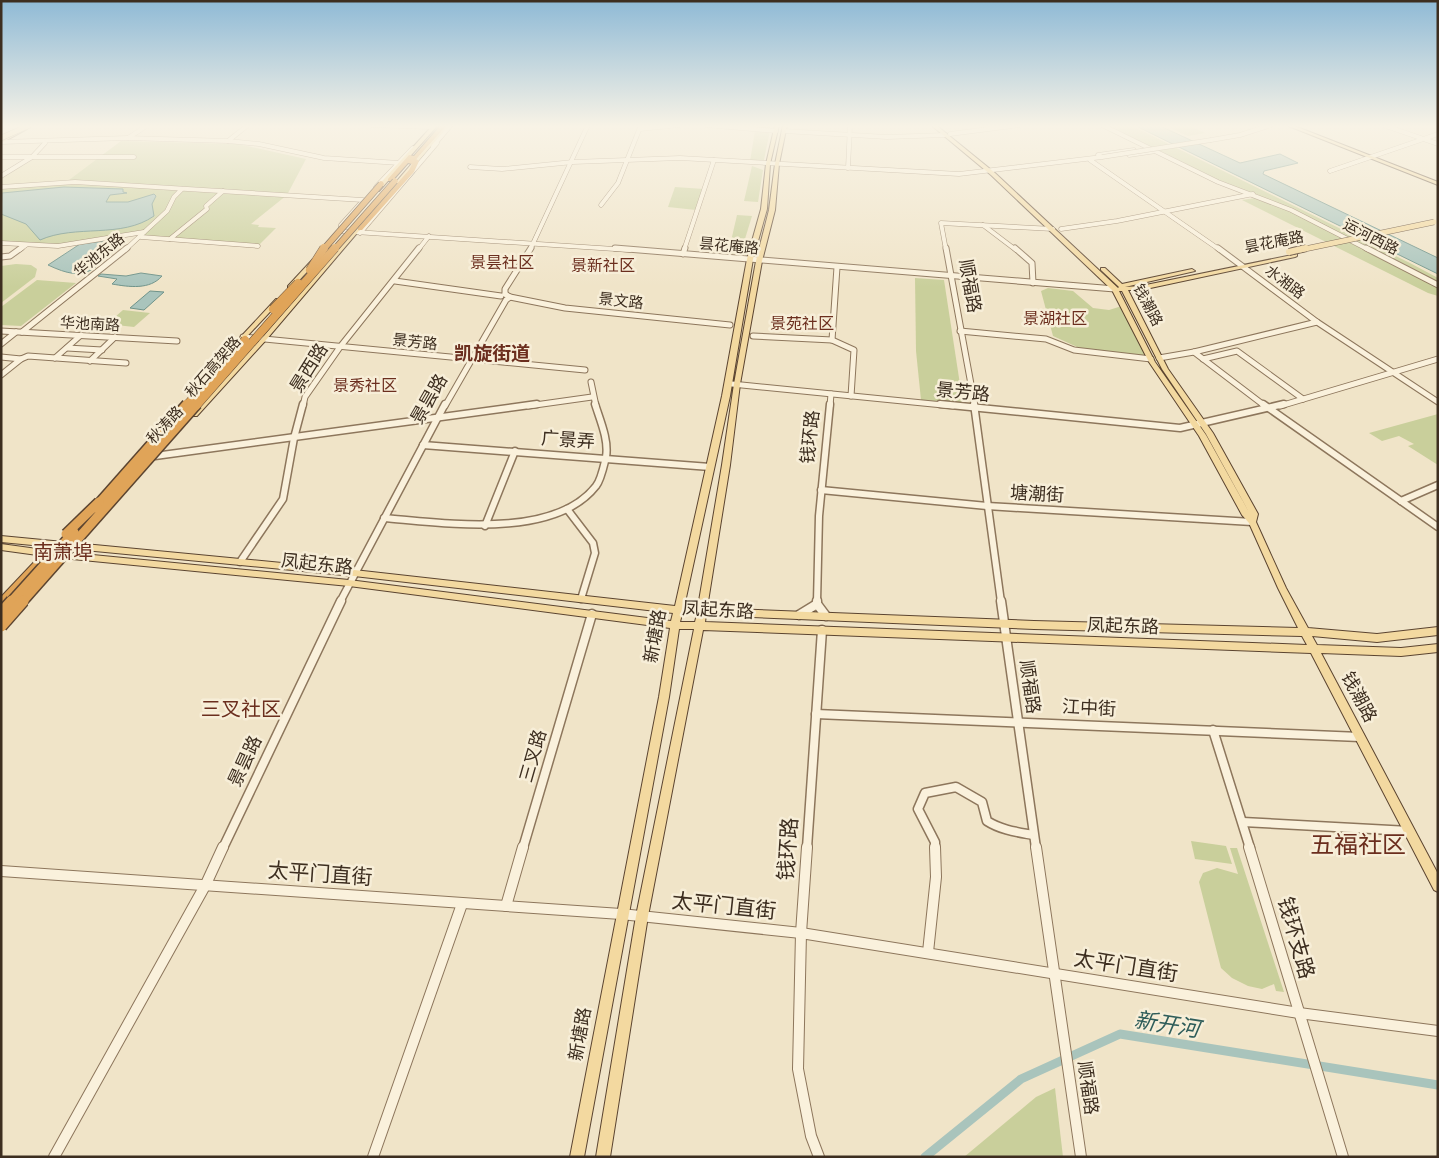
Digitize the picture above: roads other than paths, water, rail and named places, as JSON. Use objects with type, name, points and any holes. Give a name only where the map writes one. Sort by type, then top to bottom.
[{"type":"highway","points":[[310,270],[329,241],[385,179]]},
{"type":"highway","name":"秋石高架路","points":[[1,614],[310,270],[389,179]]},
{"type":"highway","name":"秋石高架路","points":[[1,626],[398,179]]},
{"type":"highway","points":[[328,259],[350,240],[405,179]]},
{"type":"highway","points":[[1,604],[120,480]]},
{"type":"main road","name":"秋涛路","points":[[1,610],[385,179]]},
{"type":"main road","name":"秋涛路","points":[[1,631],[155,456],[264,339],[401,179]]},
{"type":"main road","name":"新塘路","points":[[578,1157],[621,914],[664,696],[675,625],[710,467],[750,260],[764,209],[767,179]]},
{"type":"main road","points":[[603,1157],[642,916],[702,612],[737,384],[759,261],[772,210],[775,179]]},
{"type":"main road","name":"钱潮路","points":[[1000,179],[1120,288]]},
{"type":"main road","name":"钱潮路","points":[[1001,179],[1061,229],[1120,288],[1155,358],[1199,425],[1252,522],[1313,648],[1438,886]]},
{"type":"main road","name":"昙花庵路","points":[[1120,288],[1140,288],[1240,264],[1437,223]]},
{"type":"main road","name":"凤起东路","points":[[1,539],[354,573],[702,612],[1004,624],[1305,632],[1377,638],[1438,631]]},
{"type":"main road","name":"凤起东路","points":[[1,547],[52,554],[349,583],[675,625],[1401,652],[1438,648]]},
{"type":"street","points":[[340,231],[341,225],[383,179]]},
{"type":"street","points":[[357,232],[405,179]]},
{"type":"street","name":"景昙路","points":[[54,1157],[206,884],[354,573],[437,418],[473,360],[505,296],[505,289],[535,242],[565,179]]},
{"type":"street","points":[[601,205],[620,179]]},
{"type":"street","points":[[683,254],[708,179]]},
{"type":"street","name":"水湘路","points":[[1118,179],[1240,264],[1317,322],[1438,402]]},
{"type":"street","name":"运河西路","points":[[1212,179],[1291,210],[1438,285]]},
{"type":"street","points":[[1,187],[75,182],[363,200]]},
{"type":"street","name":"华池东路","points":[[1,344],[19,332],[142,235],[168,211],[174,197],[182,189]]},
{"type":"street","points":[[170,239],[207,209],[206,206],[223,191]]},
{"type":"street","points":[[1061,229],[1253,194]]},
{"type":"street","name":"顺福路","points":[[983,225],[950,222],[941,224],[975,408],[1005,638],[1081,1157]]},
{"type":"street","points":[[983,225],[1053,229]]},
{"type":"street","points":[[983,225],[1000,236],[1032,263],[1033,283]]},
{"type":"street","name":"昙花庵路","points":[[340,231],[535,242],[1033,283],[1120,288]]},
{"type":"street","points":[[1,243],[58,246],[142,235],[258,246]]},
{"type":"street","name":"景西路","points":[[240,562],[283,499],[294,438],[305,397],[340,347],[429,236]]},
{"type":"street","points":[[1,257],[10,256],[27,244]]},
{"type":"street","points":[[832,340],[837,266]]},
{"type":"street","name":"景文路","points":[[394,281],[447,290],[505,296],[565,308],[730,325]]},
{"type":"street","points":[[960,331],[1046,339],[1074,350],[1155,358],[1194,352],[1317,322]]},
{"type":"street","name":"华池南路","points":[[1,331],[177,341]]},
{"type":"street","points":[[55,358],[81,336]]},
{"type":"street","points":[[753,336],[832,340],[854,350],[851,396]]},
{"type":"street","name":"景芳路","points":[[243,337],[585,370]]},
{"type":"street","points":[[90,360],[115,338]]},
{"type":"street","points":[[67,348],[102,350]]},
{"type":"street","points":[[1203,359],[1237,351],[1303,398]]},
{"type":"street","points":[[1194,352],[1269,409],[1438,527]]},
{"type":"street","points":[[1,357],[21,358],[28,356],[126,363]]},
{"type":"street","points":[[1,375],[21,358]]},
{"type":"street","points":[[1393,372],[1438,359]]},
{"type":"street","name":"景芳路","points":[[727,383],[1180,428],[1269,409],[1393,372]]},
{"type":"street","points":[[384,518],[485,526],[535,520],[566,509],[592,490],[602,473],[606,457],[599,415],[592,397],[591,382]]},
{"type":"street","name":"钱环路","points":[[817,604],[821,490],[830,394]]},
{"type":"street","points":[[155,456],[592,397]]},
{"type":"street","name":"广景弄","points":[[423,444],[606,457],[710,467]]},
{"type":"street","points":[[485,526],[515,451]]},
{"type":"street","points":[[1401,501],[1438,485]]},
{"type":"street","name":"塘潮街","points":[[821,490],[987,506],[1252,522]]},
{"type":"street","points":[[566,509],[593,543],[595,553],[581,599]]},
{"type":"street","points":[[799,615],[817,604],[826,616]]},
{"type":"street","name":"三叉路","points":[[506,906],[592,614]]},
{"type":"street","name":"钱环路","points":[[819,1157],[811,1136],[798,1069],[801,933],[822,630]]},
{"type":"street","name":"江中街","points":[[816,714],[1360,737]]},
{"type":"street","name":"钱环支路","points":[[1213,730],[1243,822],[1320,1086],[1343,1157]]},
{"type":"street","points":[[928,952],[936,878],[935,842],[918,809],[925,793],[956,787],[982,802],[987,821],[993,826],[1002,830],[1033,835]]},
{"type":"street","points":[[1243,822],[1409,831]]},
{"type":"street","name":"太平门直街","points":[[1,871],[621,914],[801,933],[1299,1013],[1438,1031]]},
{"type":"street","points":[[373,1157],[462,904]]},
{"type":"water","points":[[1244,179],[1274,179],[1438,258],[1438,274]]},
{"type":"water","points":[[64,187],[123,189],[123,192],[127,193],[110,195],[106,202],[128,202],[154,194],[156,196],[152,204],[154,216],[141,223],[127,227],[54,235],[40,240],[26,224],[1,214],[2,193]]},
{"type":"water","points":[[114,240],[121,244],[89,271],[72,273],[61,271],[48,265],[80,244]]},
{"type":"water","points":[[141,273],[162,276],[152,284],[132,286],[112,284],[117,279],[98,276],[101,274],[126,276]]},
{"type":"water","points":[[150,291],[164,292],[144,310],[130,308]]},
{"type":"waterway","name":"新开河","points":[[925,1157],[1021,1079],[1120,1034],[1438,1085]]},
{"type":"district","name":"景昙社区","points":[[502,262]]},
{"type":"district","name":"景新社区","points":[[603,265]]},
{"type":"district","name":"景湖社区","points":[[1055,318]]},
{"type":"district","name":"景苑社区","points":[[802,323]]},
{"type":"district","name":"凯旋街道","points":[[492,353]]},
{"type":"district","name":"景秀社区","points":[[365,385]]},
{"type":"district","name":"南萧埠","points":[[63,552]]},
{"type":"district","name":"三叉社区","points":[[241,709]]},
{"type":"district","name":"五福社区","points":[[1358,845]]}]
